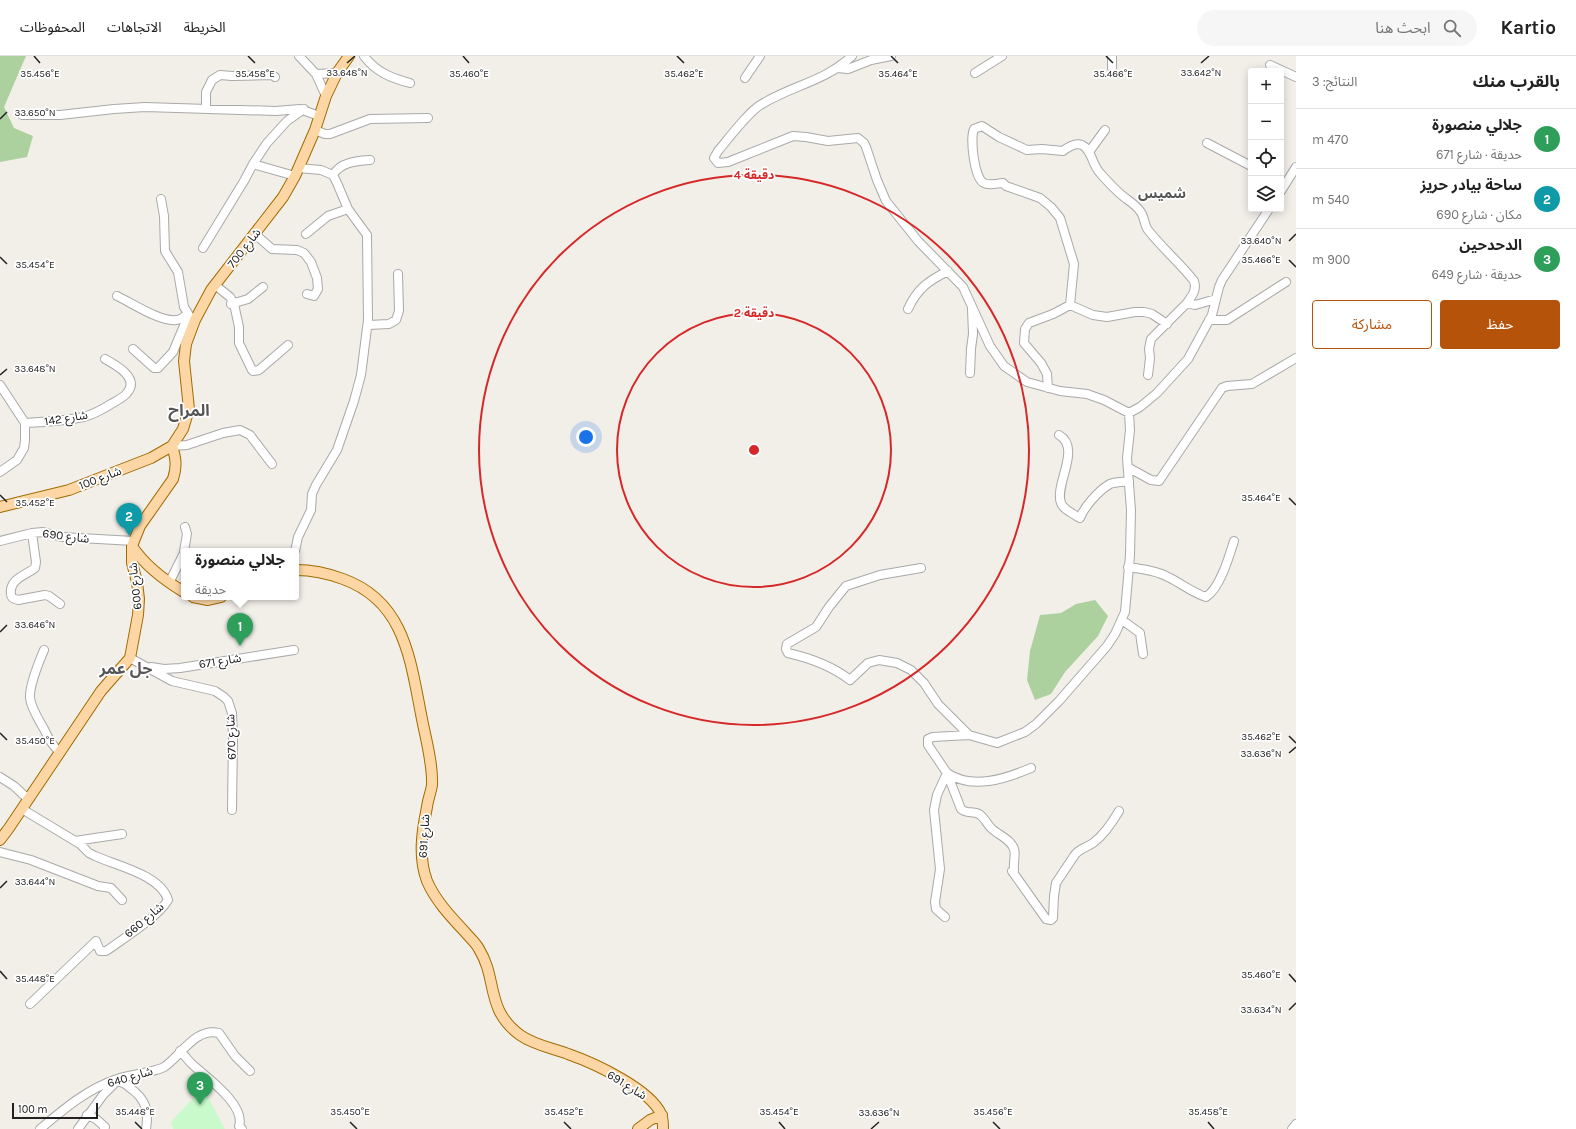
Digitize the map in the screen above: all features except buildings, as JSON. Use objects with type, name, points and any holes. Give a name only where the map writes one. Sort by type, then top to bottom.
[{"type":"main road","name":"شارع 700","points":[[172,446],[181,433],[189,409],[184,361],[190,318],[202,305],[213,288],[280,201],[296,172],[315,130],[326,96],[349,56]]},
{"type":"main road","name":"شارع 100","points":[[0,507],[69,490],[151,458],[172,446]]},
{"type":"main road","name":"شارع 600","points":[[130,658],[138,615],[139,599],[137,582],[132,563],[133,544],[140,526],[173,479],[176,470],[176,460],[172,446]]},
{"type":"main road","points":[[133,544],[141,559],[169,583],[181,590]]},
{"type":"main road","name":"شارع 691","points":[[299,570],[326,573],[360,587],[376,597],[384,605],[393,617],[401,633],[416,691],[430,761],[432,785],[422,832],[422,862],[428,882],[438,900],[452,919],[478,946],[487,965],[495,1002],[506,1023],[528,1040],[570,1054],[595,1065],[640,1090],[654,1103],[662,1115]]},
{"type":"main road","points":[[0,840],[101,691],[130,658]]},
{"type":"main road","points":[[638,1129],[650,1120],[662,1115],[663,1129]]},
{"type":"street","points":[[299,56],[316,74],[326,96]]},
{"type":"street","points":[[364,56],[371,66],[381,72],[394,79],[410,83]]},
{"type":"street","points":[[745,78],[760,56]]},
{"type":"street","points":[[852,56],[828,74],[761,104],[718,151],[714,158],[718,162],[728,162],[793,136],[828,141],[858,138],[866,147],[886,201],[918,241],[963,288],[990,346],[1004,366],[1027,382],[1060,391],[1087,394],[1104,400],[1129,413]]},
{"type":"street","points":[[837,68],[848,69],[871,60],[891,56]]},
{"type":"street","points":[[975,73],[1002,56]]},
{"type":"street","points":[[1112,56],[1112,68]]},
{"type":"street","points":[[1270,66],[1296,77]]},
{"type":"street","points":[[316,74],[338,73]]},
{"type":"street","points":[[206,108],[206,92],[212,80],[220,75],[272,75],[275,77]]},
{"type":"street","points":[[22,115],[60,115],[129,107],[276,111],[304,110],[319,116]]},
{"type":"street","points":[[203,248],[253,164],[279,130],[304,110]]},
{"type":"street","points":[[315,130],[325,134],[330,134],[370,119],[428,118]]},
{"type":"street","points":[[1070,305],[1074,264],[1060,218],[1051,207],[1035,196],[1022,193],[1003,184],[982,183],[974,160],[972,133],[977,127],[982,126],[999,138],[1027,150],[1042,149],[1063,151],[1075,144],[1080,144],[1089,152],[1091,159],[1099,172],[1122,196],[1140,211],[1147,229],[1194,281],[1194,293],[1188,303],[1151,339],[1149,348],[1150,358],[1148,375]]},
{"type":"street","points":[[1089,152],[1105,130]]},
{"type":"street","points":[[1207,143],[1248,164]]},
{"type":"street","points":[[332,175],[344,164],[370,160]]},
{"type":"street","points":[[253,164],[296,172],[321,170],[332,175],[348,209],[367,235],[368,240],[368,325],[361,375],[354,401],[337,450],[312,494],[311,510],[298,536],[296,548]]},
{"type":"street","points":[[1284,181],[1296,167]]},
{"type":"street","points":[[133,349],[154,368],[160,367],[173,352],[190,318],[182,299],[179,275],[164,248],[165,225],[161,199]]},
{"type":"street","points":[[306,234],[328,216],[348,209]]},
{"type":"street","points":[[1129,413],[1140,407],[1157,393],[1188,359],[1214,309],[1219,287],[1224,277],[1267,212]]},
{"type":"street","points":[[255,234],[272,249],[297,250],[304,253],[314,269],[318,285],[317,293],[314,296],[307,294]]},
{"type":"street","points":[[908,309],[915,295],[929,281],[948,271]]},
{"type":"street","points":[[368,325],[389,324],[396,320],[399,311],[398,274]]},
{"type":"street","points":[[1209,320],[1227,320],[1286,282]]},
{"type":"street","points":[[233,305],[248,298],[263,287]]},
{"type":"street","points":[[213,288],[233,305],[239,327],[239,343],[253,371],[259,370],[288,345]]},
{"type":"street","points":[[117,296],[160,317],[170,320],[190,318]]},
{"type":"street","points":[[1188,303],[1195,305],[1216,299]]},
{"type":"street","points":[[1070,305],[1093,315],[1107,317],[1135,312],[1144,312],[1152,314],[1167,324]]},
{"type":"street","points":[[1048,388],[1048,374],[1042,363],[1024,343],[1025,329],[1029,323],[1053,314],[1070,305]]},
{"type":"street","points":[[970,373],[970,349],[973,334],[972,306]]},
{"type":"street","points":[[1128,468],[1151,480],[1159,481],[1222,388],[1227,386],[1252,384],[1296,358]]},
{"type":"street","name":"شارع 142","points":[[24,423],[72,419],[86,416],[102,410],[124,396],[130,387],[130,382],[126,372],[119,366],[105,359]]},
{"type":"street","points":[[0,385],[24,423],[25,440],[21,455],[12,465],[0,472]]},
{"type":"street","points":[[1119,811],[1109,828],[1093,843],[1076,853],[1056,883],[1053,918],[1048,920],[1042,915],[1012,871],[1014,870],[1013,860],[1015,854],[1013,846],[992,828],[979,814],[964,812],[961,809],[947,773],[928,745],[928,739],[943,736],[969,735],[997,743],[1031,728],[1048,713],[1108,646],[1125,612],[1131,510],[1127,458],[1130,430],[1129,413]]},
{"type":"street","points":[[172,446],[187,445],[223,433],[240,430],[250,435],[272,464]]},
{"type":"street","points":[[1060,435],[1066,443],[1068,453],[1060,500],[1061,504],[1078,517],[1080,518],[1082,512],[1089,503],[1110,484],[1129,481]]},
{"type":"street","points":[[185,527],[187,534],[185,548]]},
{"type":"street","name":"شارع 690","points":[[0,541],[32,533],[43,532],[62,537],[133,544]]},
{"type":"street","points":[[32,533],[36,562],[35,568],[16,580],[10,593],[14,599],[18,600],[44,595],[50,596],[60,604]]},
{"type":"street","points":[[1128,567],[1145,569],[1169,577],[1199,595],[1206,596],[1212,593],[1226,564],[1234,541]]},
{"type":"street","points":[[169,583],[181,558]]},
{"type":"street","points":[[921,568],[880,576],[846,586],[829,607],[816,627],[787,644],[786,649],[788,653],[804,656],[840,672],[850,680],[868,662],[878,660],[898,663],[911,670],[924,683],[938,704],[969,735]]},
{"type":"street","points":[[1122,620],[1140,633],[1143,654]]},
{"type":"street","points":[[44,650],[37,666],[30,697],[32,706],[49,739],[55,748],[60,752]]},
{"type":"street","name":"شارع 671","points":[[146,667],[176,669],[294,650]]},
{"type":"street","name":"شارع 670","points":[[130,658],[172,681],[215,691],[228,701],[232,713],[233,737],[232,810]]},
{"type":"street","points":[[947,773],[961,780],[986,781],[1009,777],[1031,768]]},
{"type":"street","points":[[945,917],[936,909],[935,902],[940,869],[934,810],[937,795],[947,773]]},
{"type":"street","points":[[0,777],[14,786],[28,799]]},
{"type":"street","name":"شارع 660","points":[[22,809],[75,841],[89,853],[140,874],[152,881],[161,888],[168,900],[162,908],[143,924],[106,951],[100,951],[96,941],[30,1004]]},
{"type":"street","points":[[75,841],[122,834]]},
{"type":"street","points":[[0,852],[31,860],[98,886],[111,888],[122,900]]},
{"type":"street","name":"شارع 640","points":[[40,1129],[85,1094],[116,1080],[164,1067],[186,1044],[206,1034],[218,1032],[235,1056],[250,1071]]},
{"type":"street","points":[[180,1051],[231,1100],[240,1117],[241,1121],[238,1128]]},
{"type":"street","points":[[78,1129],[87,1115],[116,1080],[128,1086],[143,1100],[147,1111],[146,1129]]},
{"type":"street","points":[[87,1115],[96,1119],[105,1127],[104,1129]]},
{"type":"street","points":[[1292,1129],[1296,1124]]},
{"type":"green space","points":[[0,56],[26,56],[4,107],[14,128],[33,136],[27,157],[0,162]]},
{"type":"green space","points":[[1095,600],[1108,616],[1098,636],[1065,672],[1051,694],[1035,700],[1027,680],[1030,651],[1040,615],[1061,613],[1076,604]]},
{"type":"green space","points":[[203,1088],[225,1129],[173,1129],[171,1122]]},
{"type":"place","name":"ساحة بيادر حريز","points":[[129,536]]},
{"type":"place","name":"جلالي منصورة","points":[[240,646]]},
{"type":"place","name":"الدحدحين","points":[[200,1105]]},
{"type":"district","name":"شميس","points":[[1162,193]]},
{"type":"district","name":"المراح","points":[[189,410]]},
{"type":"district","name":"جل عمر","points":[[126,668]]}]
